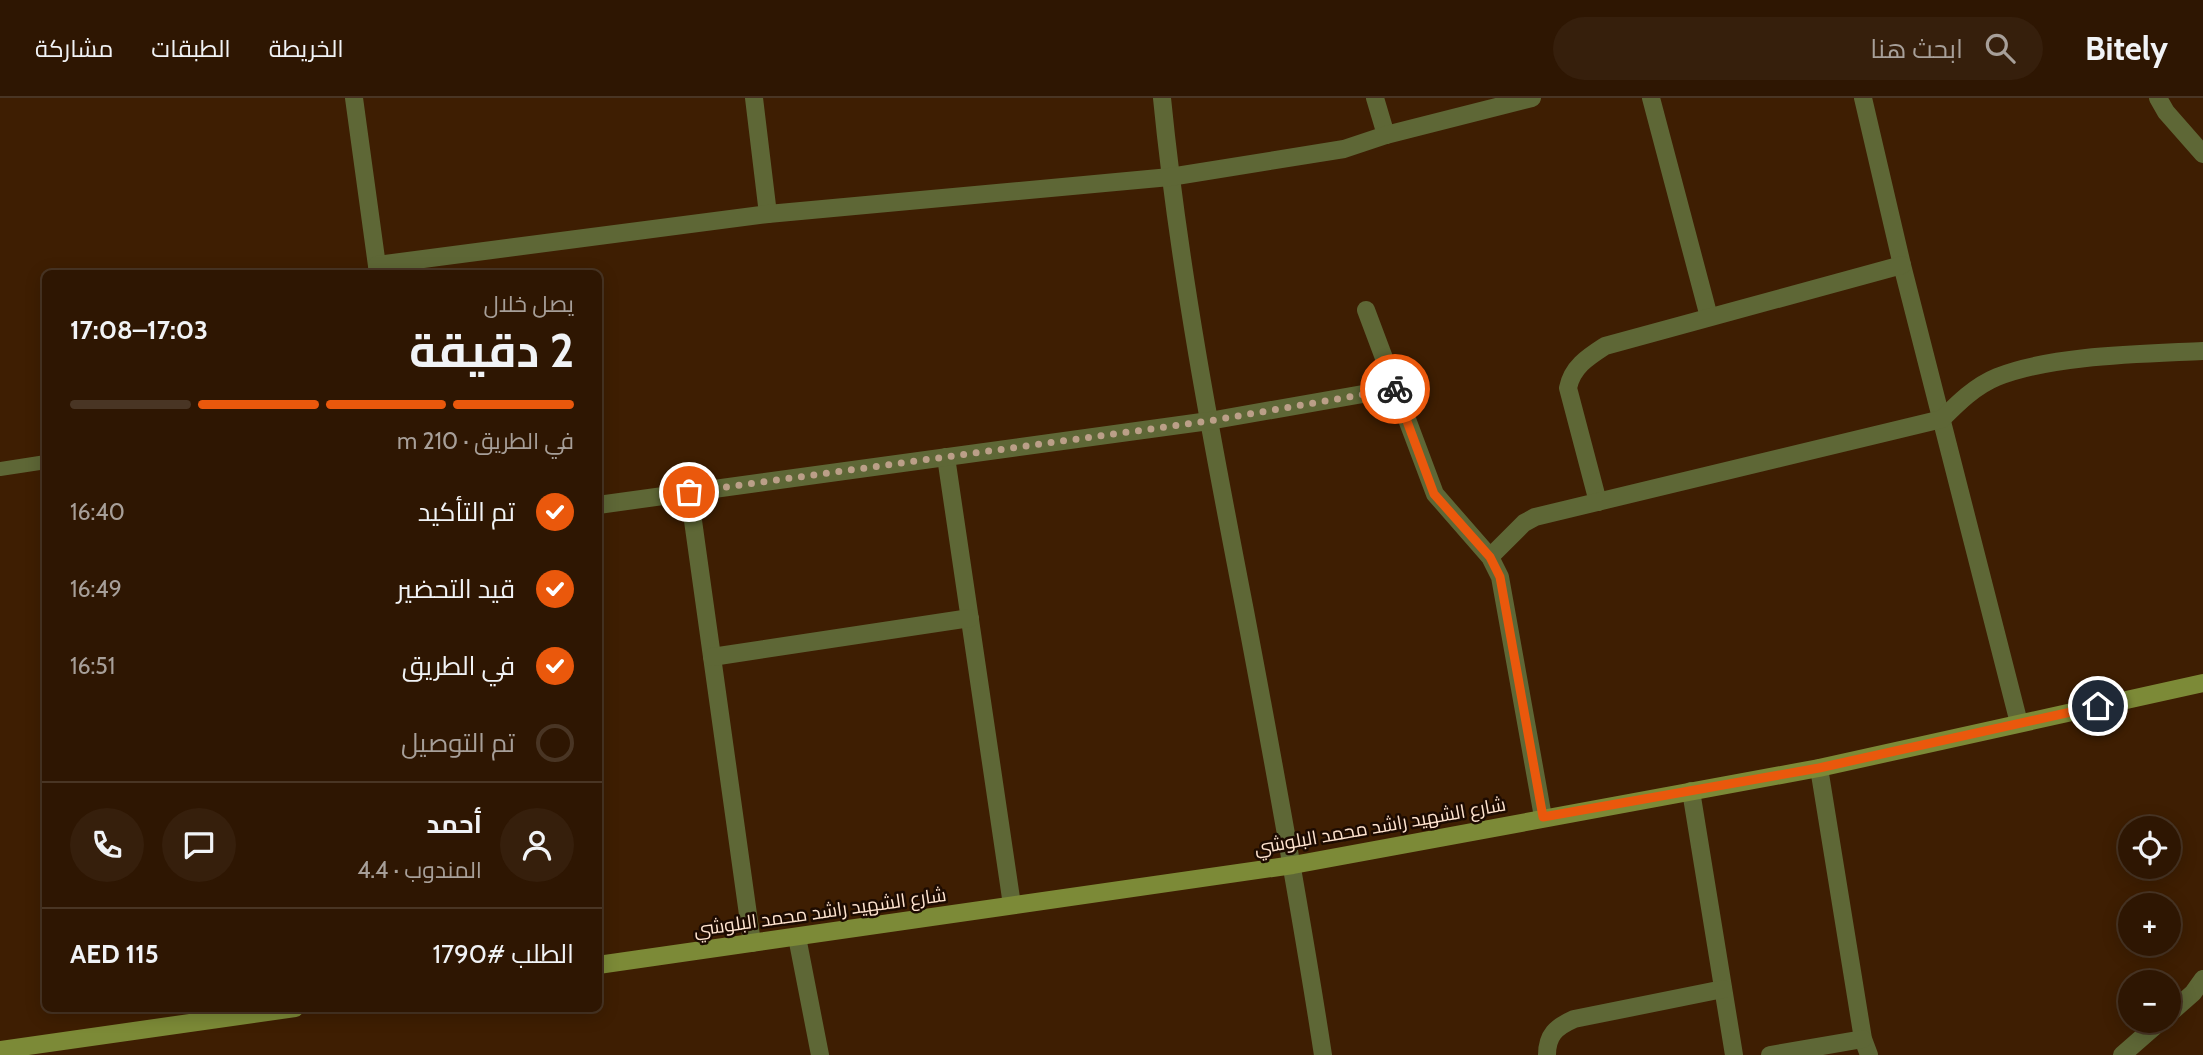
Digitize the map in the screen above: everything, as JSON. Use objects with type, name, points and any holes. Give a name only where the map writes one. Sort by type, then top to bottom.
[{"type":"street","points":[[354,98],[378,269],[768,214],[1170,177],[1344,149],[1386,135],[1532,98]]},
{"type":"street","points":[[754,98],[768,214]]},
{"type":"street","points":[[1162,98],[1170,177],[1209,421],[1293,865],[1323,1055]]},
{"type":"street","points":[[1375,98],[1386,135]]},
{"type":"street","points":[[1651,98],[1709,317]]},
{"type":"street","points":[[1863,98],[1902,265],[2019,723]]},
{"type":"street","points":[[2158,98],[2165,112],[2203,154]]},
{"type":"street","points":[[1598,502],[1568,388],[1570,377],[1578,365],[1605,346],[1902,265]]},
{"type":"street","points":[[1366,310],[1434,494],[1490,557],[1500,577],[1543,817]]},
{"type":"street","points":[[1490,557],[1524,523],[1535,517],[1942,419],[1968,394],[1996,377],[2049,363],[2203,351]]},
{"type":"street","points":[[602,504],[1209,421],[1397,388]]},
{"type":"street","points":[[946,457],[1013,905]]},
{"type":"street","points":[[689,492],[752,943]]},
{"type":"street","points":[[712,657],[970,618]]},
{"type":"street","name":"شارع الشهيد راشد محمد البلوشي","points":[[602,964],[1293,865],[1819,768],[2203,682]]},
{"type":"street","points":[[1770,1055],[1866,1047],[1819,768]]},
{"type":"street","points":[[1691,791],[1734,1055]]},
{"type":"street","points":[[797,937],[820,1055]]},
{"type":"street","points":[[2181,1004],[2203,979]]},
{"type":"street","points":[[1547,1055],[1547,1044],[1552,1034],[1560,1025],[1574,1019],[1723,989]]},
{"type":"street","points":[[0,1050],[24,1051],[270,1012]]},
{"type":"street","points":[[2124,1055],[2148,1033]]},
{"type":"lane","points":[[0,469],[42,463]]},
{"type":"way so far","points":[[689,492],[1209,421],[1395,389]]},
{"type":"route","points":[[1395,389],[1397,388],[1434,494],[1490,557],[1500,577],[1543,817],[1819,768],[2098,706]]}]
